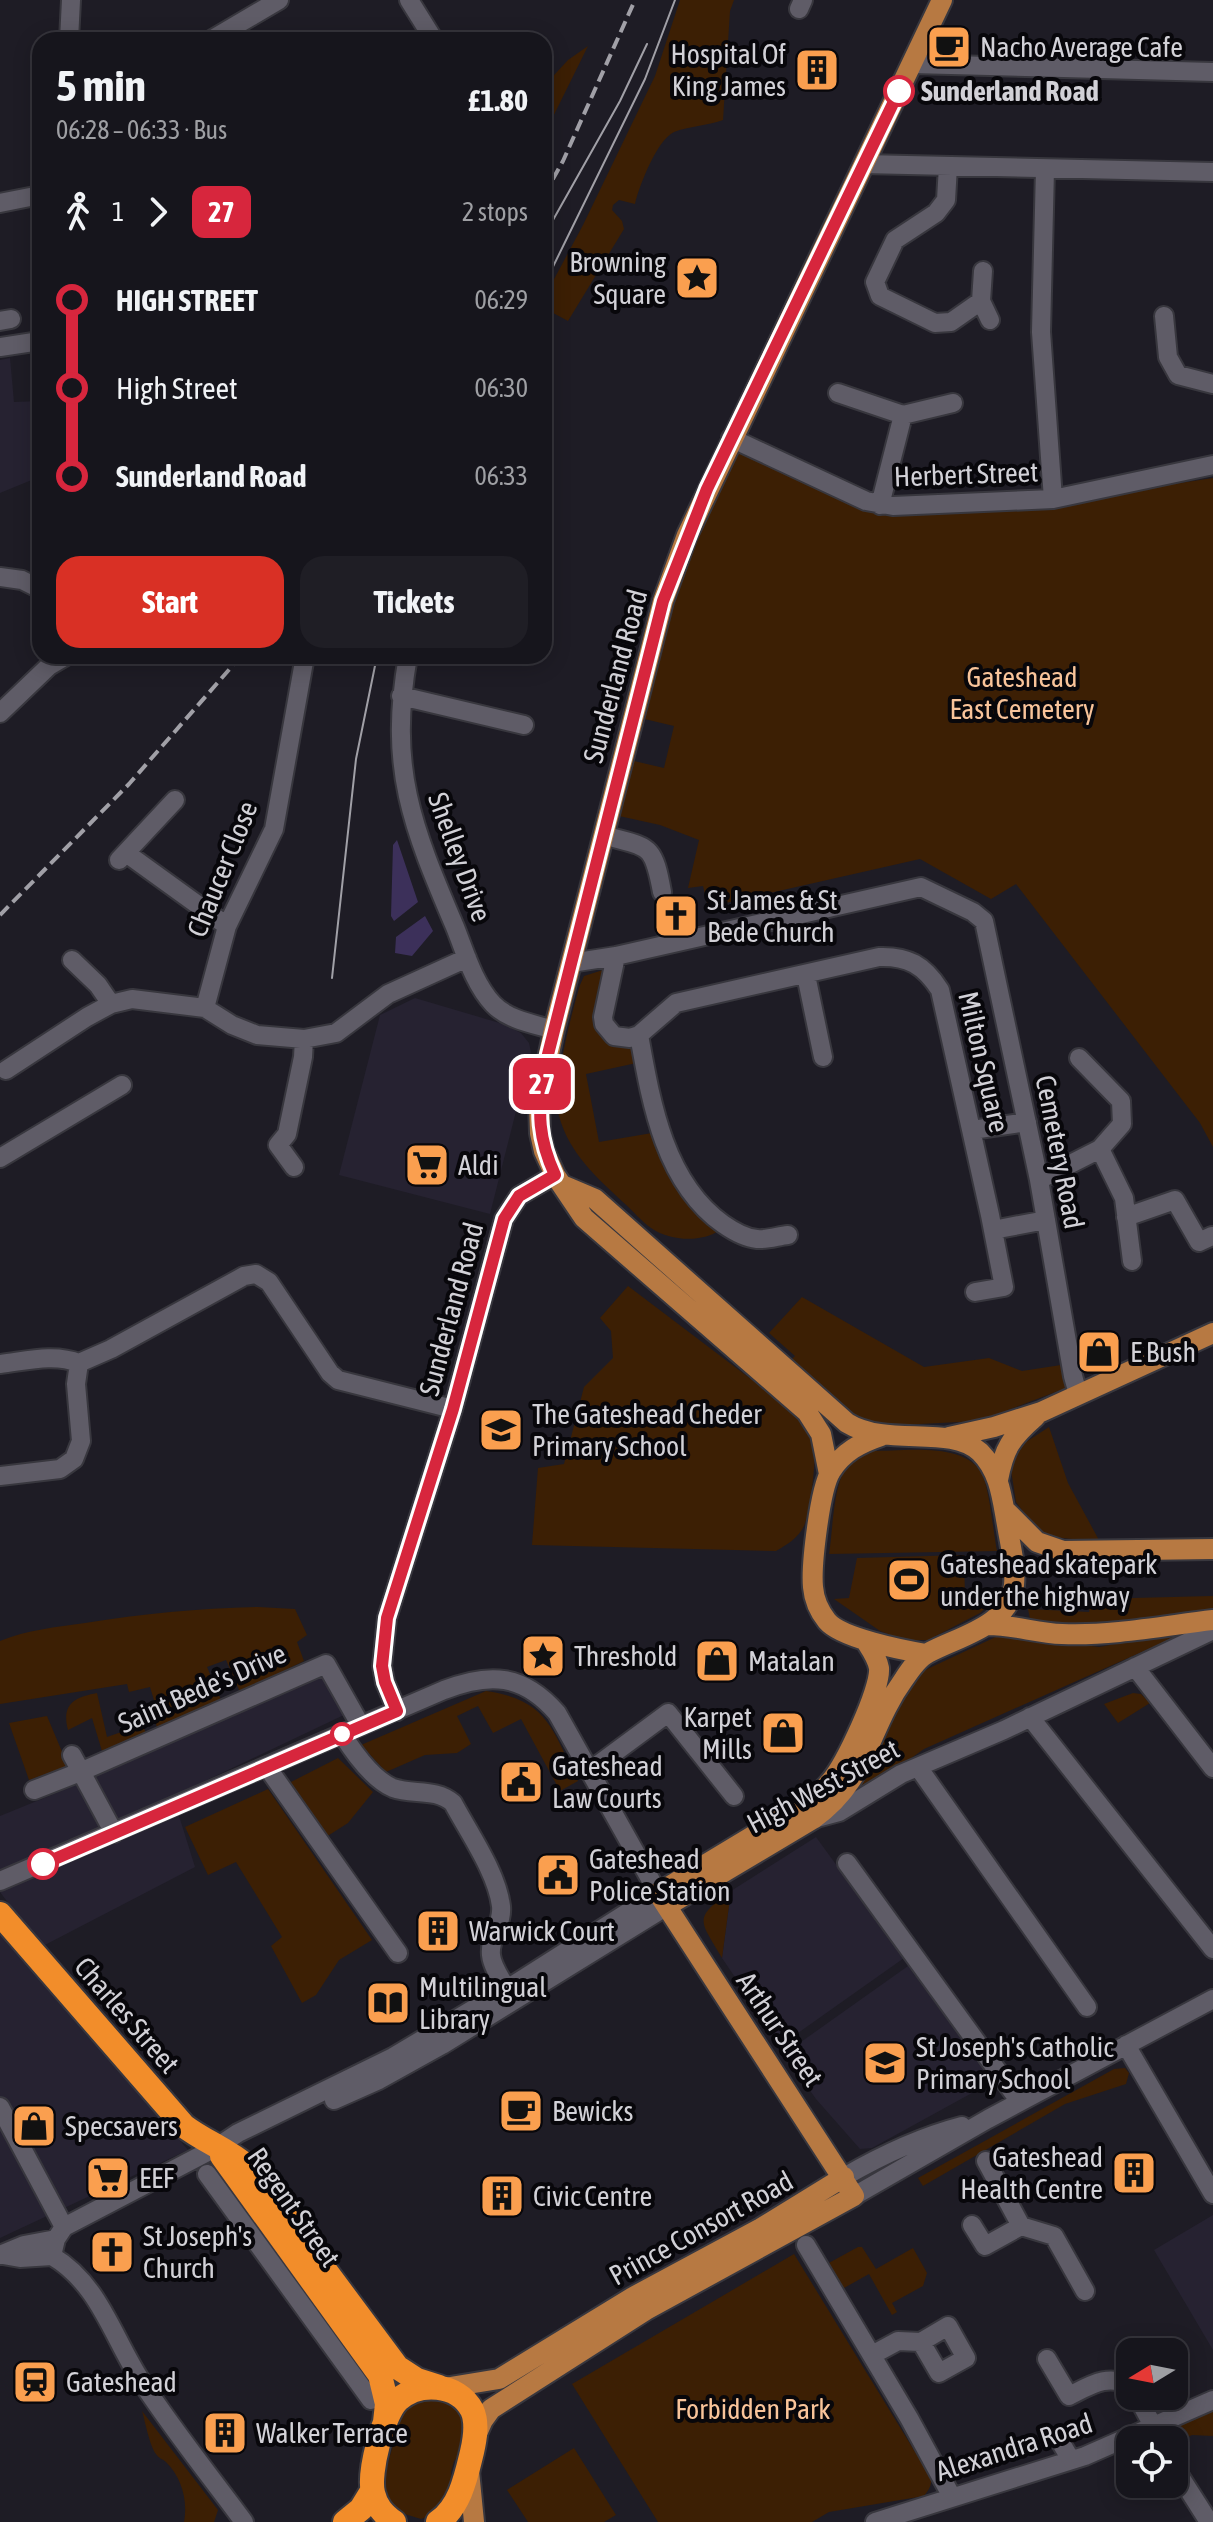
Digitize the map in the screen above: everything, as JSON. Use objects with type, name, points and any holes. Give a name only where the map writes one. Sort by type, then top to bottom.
[{"type":"highway","name":"Charles Street","points":[[0,1914],[184,2126],[217,2147]]},
{"type":"highway","name":"Regent Street","points":[[217,2147],[240,2159],[250,2169],[397,2367],[417,2380],[464,2400],[472,2410],[475,2438]]},
{"type":"highway","name":"Regent Street","points":[[217,2147],[380,2375],[387,2404],[385,2422]]},
{"type":"highway","points":[[394,2522],[383,2514],[372,2491],[372,2473],[385,2422],[397,2401],[408,2394],[421,2388],[441,2388]]},
{"type":"highway","points":[[438,2522],[446,2517],[456,2502],[475,2438]]},
{"type":"highway","points":[[345,2522],[361,2509],[372,2491]]},
{"type":"main road","name":"Sunderland Road","points":[[559,1180],[544,1151],[539,1118],[543,1074],[663,601],[687,535],[731,438],[942,0]]},
{"type":"main road","points":[[559,1180],[595,1199],[847,1423],[866,1433],[945,1438],[994,1427],[1041,1412],[1213,1333]]},
{"type":"main road","points":[[559,1180],[584,1218],[807,1412],[821,1434],[829,1474],[814,1558],[814,1597],[829,1624],[865,1640],[926,1654]]},
{"type":"main road","points":[[998,1480],[1007,1446],[1041,1412]]},
{"type":"main road","points":[[829,1474],[853,1448],[881,1436]]},
{"type":"main road","points":[[813,1819],[833,1804],[851,1783],[899,1685],[926,1654],[988,1625],[1006,1608],[1014,1586],[1014,1568],[998,1480],[976,1449],[945,1438]]},
{"type":"main road","points":[[1004,1509],[1037,1542],[1063,1551],[1213,1549]]},
{"type":"main road","points":[[988,1625],[1007,1625],[1058,1634],[1086,1634],[1213,1620]]},
{"type":"main road","name":"High West Street","points":[[662,1899],[809,1802],[836,1774],[877,1684],[877,1661],[865,1640]]},
{"type":"main road","name":"High West Street","points":[[662,1899],[813,1819]]},
{"type":"main road","name":"Arthur Street","points":[[662,1899],[738,2021],[854,2196]]},
{"type":"main road","name":"Prince Consort Road","points":[[441,2388],[499,2379],[633,2297],[761,2228],[844,2177]]},
{"type":"main road","name":"Prince Consort Road","points":[[475,2438],[483,2420],[496,2406],[575,2353],[646,2310],[854,2196]]},
{"type":"main road","points":[[468,2467],[474,2522]]},
{"type":"street","points":[[69,32],[71,0]]},
{"type":"street","points":[[227,32],[279,0]]},
{"type":"street","points":[[409,0],[429,32]]},
{"type":"street","points":[[912,64],[1213,72]]},
{"type":"street","points":[[863,164],[1213,172]]},
{"type":"street","points":[[948,166],[946,200],[936,213],[895,240],[875,282],[880,296],[935,323],[951,322],[981,301]]},
{"type":"street","points":[[1045,169],[1041,332],[1053,499]]},
{"type":"street","points":[[0,203],[32,197]]},
{"type":"street","points":[[983,271],[981,301],[990,320]]},
{"type":"street","points":[[1164,316],[1168,357],[1178,375],[1213,384]]},
{"type":"street","points":[[0,347],[32,342]]},
{"type":"street","points":[[838,393],[903,415],[953,403]]},
{"type":"street","points":[[880,505],[903,415]]},
{"type":"street","name":"Herbert Street","points":[[731,438],[824,483],[880,505],[1053,499],[1213,465]]},
{"type":"street","points":[[0,577],[22,580],[32,585]]},
{"type":"street","points":[[0,713],[52,664]]},
{"type":"street","name":"Chaucer Close","points":[[205,1008],[227,926],[274,829],[304,664]]},
{"type":"street","name":"Shelley Drive","points":[[407,664],[401,696],[400,746],[405,791],[421,846],[483,990],[502,1011],[554,1030]]},
{"type":"street","points":[[401,696],[524,725]]},
{"type":"street","points":[[175,800],[123,856],[227,926]]},
{"type":"street","points":[[603,835],[649,851],[655,859],[662,892]]},
{"type":"street","name":"Cemetery Road","points":[[616,956],[921,887],[973,912],[984,921],[1039,1180],[1078,1394]]},
{"type":"street","points":[[571,963],[616,956],[604,1024],[614,1036],[630,1038],[639,1035],[659,1124],[673,1162],[688,1189],[707,1213],[746,1237],[759,1239],[788,1235]]},
{"type":"street","name":"Milton Square","points":[[639,1035],[676,1003],[879,957],[908,959],[920,966],[940,990],[1004,1287],[975,1292]]},
{"type":"street","points":[[6,1070],[87,1017],[111,1004],[132,999],[205,1008],[232,1025],[257,1035],[304,1039],[336,1033],[388,994],[467,958]]},
{"type":"street","points":[[72,960],[98,985],[111,1004]]},
{"type":"street","points":[[806,975],[823,1057]]},
{"type":"street","points":[[294,1167],[278,1145],[287,1134],[304,1039]]},
{"type":"street","points":[[1039,1180],[1100,1149],[1122,1124],[1121,1101],[1079,1058]]},
{"type":"street","points":[[0,1158],[122,1085]]},
{"type":"street","points":[[972,1130],[1027,1122]]},
{"type":"street","points":[[1100,1149],[1124,1198],[1132,1261]]},
{"type":"street","name":"Sunderland Road","points":[[397,1711],[382,1666],[384,1636],[453,1409],[507,1210],[519,1196],[559,1180]]},
{"type":"street","points":[[1126,1217],[1175,1200],[1199,1242],[1212,1236]]},
{"type":"street","points":[[993,1230],[1046,1220]]},
{"type":"street","points":[[0,1364],[55,1358],[79,1363],[111,1349],[244,1276],[256,1274],[269,1282],[330,1373],[338,1380],[453,1409]]},
{"type":"street","points":[[0,1476],[60,1469],[74,1459],[81,1441],[76,1384],[79,1363]]},
{"type":"street","name":"High West Street","points":[[813,1819],[853,1806],[890,1780],[1213,1630]]},
{"type":"street","name":"Saint Bede's Drive","points":[[34,1790],[326,1664],[361,1726]]},
{"type":"street","points":[[1135,1667],[1213,1768]]},
{"type":"street","points":[[0,1881],[472,1680],[509,1680],[534,1690],[557,1713],[662,1899]]},
{"type":"street","points":[[591,1770],[668,1713],[734,1796]]},
{"type":"street","points":[[1030,1717],[1213,1949]]},
{"type":"street","points":[[342,1734],[364,1764],[391,1787],[442,1795],[453,1803],[500,1898],[500,1922],[490,1952],[491,1960],[515,1991]]},
{"type":"street","points":[[72,1755],[114,1833]]},
{"type":"street","points":[[267,1767],[398,1953]]},
{"type":"street","points":[[918,1767],[1087,2007]]},
{"type":"street","points":[[847,1863],[1020,2102]]},
{"type":"street","name":"High West Street","points":[[57,2240],[217,2147],[249,2138],[379,2080],[442,2045],[515,1991],[662,1899]]},
{"type":"street","name":"Prince Consort Road","points":[[854,2196],[988,2119],[1213,1999]]},
{"type":"street","points":[[1126,2045],[1213,2194]]},
{"type":"street","points":[[0,2107],[67,2264],[85,2282],[140,2381],[244,2522]]},
{"type":"street","name":"Prince Consort Road","points":[[844,2177],[932,2134],[988,2119]]},
{"type":"street","points":[[986,2161],[1021,2226],[1054,2236],[1085,2291]]},
{"type":"street","points":[[207,2174],[371,2400]]},
{"type":"street","points":[[972,2225],[985,2246],[1021,2226]]},
{"type":"street","points":[[1,2255],[20,2258],[57,2240]]},
{"type":"street","points":[[806,2245],[952,2497]]},
{"type":"street","points":[[872,2355],[898,2341],[921,2342]]},
{"type":"street","points":[[1047,2359],[1069,2396],[1116,2379]]},
{"type":"street","name":"Alexandra Road","points":[[1153,2426],[1213,2400]]},
{"type":"street","points":[[1144,2410],[1153,2426]]},
{"type":"street","points":[[1057,2436],[1071,2460]]},
{"type":"street","name":"Alexandra Road","points":[[875,2522],[1071,2460],[1116,2441]]},
{"type":"street","points":[[1188,2489],[1209,2522]]},
{"type":"shaded area","points":[[10,358],[14,402],[32,401],[32,480],[0,493],[0,360]]},
{"type":"shaded area","points":[[397,840],[418,902],[394,921],[391,916],[393,845]]},
{"type":"shaded area","points":[[425,916],[433,931],[412,956],[395,953],[396,937]]},
{"type":"shaded area","points":[[415,998],[503,1024],[521,1033],[529,1043],[531,1052],[490,1214],[339,1175],[380,1015]]},
{"type":"shaded area","points":[[322,1670],[346,1714],[169,1798],[180,1819],[195,1867],[41,1947],[0,1892],[0,1816],[76,1785]]},
{"type":"shaded area","points":[[816,1837],[904,1958],[781,2045],[722,1958],[731,1891]]},
{"type":"shaded area","points":[[0,1931],[188,2150],[0,2238]]},
{"type":"shaded area","name":"St Joseph's Catholic Primary School","points":[[908,1966],[986,2072],[981,2088],[872,2148],[860,2149],[816,2099],[784,2054]]},
{"type":"shaded area","points":[[1213,2215],[1213,2350],[1154,2250]]},
{"type":"green space","points":[[680,0],[734,0],[730,11],[723,120],[674,132],[661,144],[650,164],[635,204],[619,200],[613,205],[612,210],[622,221],[624,229],[568,321],[552,312],[552,283],[655,76]]},
{"type":"green space","points":[[588,46],[552,119],[552,77],[568,60]]},
{"type":"green space","name":"Gateshead East Cemetery","points":[[733,442],[865,504],[1050,503],[1213,478],[1213,1147],[1200,1123],[1016,884],[991,899],[920,859],[708,907],[703,886],[688,888],[699,840],[660,825],[619,816],[634,761],[664,768],[674,726],[636,717],[666,601]]},
{"type":"green space","points":[[607,971],[595,1013],[638,1039],[641,1062],[586,1074],[599,1142],[658,1132],[720,1230],[712,1234],[686,1239],[667,1236],[651,1228],[585,1164],[564,1129],[559,1116],[558,1088],[572,1014],[584,976]]},
{"type":"green space","points":[[628,1286],[793,1411],[811,1434],[815,1460],[806,1520],[796,1537],[776,1551],[532,1545],[538,1468],[564,1464],[584,1387],[613,1358],[611,1331],[600,1318]]},
{"type":"green space","points":[[802,1297],[924,1367],[989,1358],[1022,1371],[1061,1365],[1066,1388],[979,1421],[900,1425],[858,1418],[791,1360],[795,1356],[769,1333]]},
{"type":"green space","points":[[1049,1427],[1068,1483],[1100,1542],[1053,1537],[1037,1530],[1016,1502],[1010,1464],[1026,1442]]},
{"type":"green space","points":[[934,1450],[964,1457],[975,1465],[983,1476],[997,1551],[829,1554],[837,1493],[844,1472],[854,1459],[872,1451]]},
{"type":"green space","name":"Gateshead skatepark under the highway","points":[[964,1555],[965,1598],[997,1598],[980,1613],[928,1640],[905,1640],[880,1631],[834,1599],[849,1598],[857,1558]]},
{"type":"green space","points":[[1213,1596],[1213,1610],[1099,1625],[1030,1619],[1028,1609],[1089,1612],[1092,1599]]},
{"type":"green space","points":[[258,1607],[295,1609],[307,1635],[297,1642],[304,1661],[240,1692],[226,1660],[207,1667],[221,1700],[157,1727],[153,1716],[158,1713],[150,1687],[129,1692],[127,1684],[0,1704],[0,1641],[42,1629],[128,1617]]},
{"type":"green space","points":[[1191,1630],[924,1749],[846,1804],[903,1696],[923,1671],[1002,1634],[1099,1647]]},
{"type":"green space","points":[[486,1691],[507,1695],[536,1710],[554,1732],[578,1781],[560,1791],[521,1719],[493,1733],[478,1706],[457,1716],[471,1744],[457,1753],[425,1755],[386,1772],[361,1745]]},
{"type":"green space","points":[[97,1693],[107,1737],[133,1728],[140,1720],[146,1733],[102,1751],[92,1718],[68,1730],[68,1708],[76,1700]]},
{"type":"green space","points":[[1133,1693],[1141,1694],[1150,1703],[1118,1723],[1104,1704]]},
{"type":"green space","points":[[47,1716],[68,1766],[29,1780],[9,1723]]},
{"type":"green space","points":[[338,1758],[373,1792],[348,1823],[326,1837],[289,1783]]},
{"type":"green space","points":[[268,1789],[372,1940],[339,1960],[316,1995],[302,2003],[271,1946],[282,1937],[236,1862],[208,1875],[185,1827]]},
{"type":"green space","points":[[731,1891],[722,1958],[704,1921],[710,1908]]},
{"type":"green space","points":[[1125,2068],[1129,2073],[1126,2084],[1065,2104],[923,2186],[918,2178],[1114,2069]]},
{"type":"green space","points":[[862,2247],[876,2269],[913,2248],[927,2273],[923,2286],[892,2303],[897,2312],[892,2315],[869,2274],[844,2288],[847,2294],[844,2295],[827,2264]]},
{"type":"green space","name":"Forbidden Park","points":[[794,2254],[931,2478],[929,2490],[924,2496],[829,2512],[812,2522],[658,2522],[572,2384]]},
{"type":"green space","points":[[426,2397],[452,2402],[466,2425],[461,2453],[454,2461],[451,2472],[452,2485],[437,2513],[421,2519],[398,2512],[388,2500],[384,2477],[401,2417],[410,2404]]},
{"type":"green space","points":[[142,2411],[218,2510],[214,2522],[184,2522],[180,2482],[172,2468],[154,2451]]},
{"type":"green space","points":[[1213,2411],[1213,2436],[1188,2437],[1188,2426],[1176,2426]]},
{"type":"green space","points":[[574,2448],[616,2515],[604,2522],[528,2522],[507,2490]]},
{"type":"tram line","points":[[552,269],[645,79],[675,0]]},
{"type":"tram line","points":[[552,222],[620,101],[647,44]]},
{"type":"tram line","points":[[332,978],[356,759],[375,664]]},
{"type":"railway","points":[[552,181],[635,0]]},
{"type":"railway","points":[[0,915],[129,784],[234,664]]},
{"type":"bus line","name":"27","points":[[43,1864],[397,1711],[382,1666],[387,1618],[453,1409],[507,1210],[519,1196],[555,1175],[540,1133],[539,1101],[543,1074],[663,601],[707,489],[899,91]]},
{"type":"place","name":"Nacho Average Cafe","points":[[949,47]]},
{"type":"place","name":"Hospital Of King James","points":[[817,70]]},
{"type":"place","name":"Sunderland Road","points":[[899,91]]},
{"type":"place","name":"Browning Square","points":[[697,278]]},
{"type":"place","name":"St James & St Bede Church","points":[[676,916]]},
{"type":"place","name":"Aldi","points":[[427,1165]]},
{"type":"place","name":"E Bush","points":[[1099,1352]]},
{"type":"place","name":"The Gateshead Cheder Primary School","points":[[501,1430]]},
{"type":"place","name":"Gateshead skatepark under the highway","points":[[909,1580]]},
{"type":"place","name":"Threshold","points":[[543,1656]]},
{"type":"place","name":"Matalan","points":[[717,1661]]},
{"type":"place","name":"Karpet Mills","points":[[783,1733]]},
{"type":"place","name":"Gateshead Law Courts","points":[[521,1782]]},
{"type":"place","name":"Gateshead Police Station","points":[[558,1875]]},
{"type":"place","name":"Warwick Court","points":[[438,1931]]},
{"type":"place","name":"Multilingual Library","points":[[388,2003]]},
{"type":"place","name":"St Joseph's Catholic Primary School","points":[[885,2063]]},
{"type":"place","name":"Bewicks","points":[[521,2111]]},
{"type":"place","name":"Specsavers","points":[[34,2126]]},
{"type":"place","name":"Gateshead Health Centre","points":[[1134,2173]]},
{"type":"place","name":"EEF","points":[[108,2178]]},
{"type":"place","name":"Civic Centre","points":[[502,2196]]},
{"type":"place","name":"St Joseph's Church","points":[[112,2252]]},
{"type":"place","name":"Gateshead","points":[[35,2382]]},
{"type":"place","name":"Walker Terrace","points":[[225,2433]]}]
